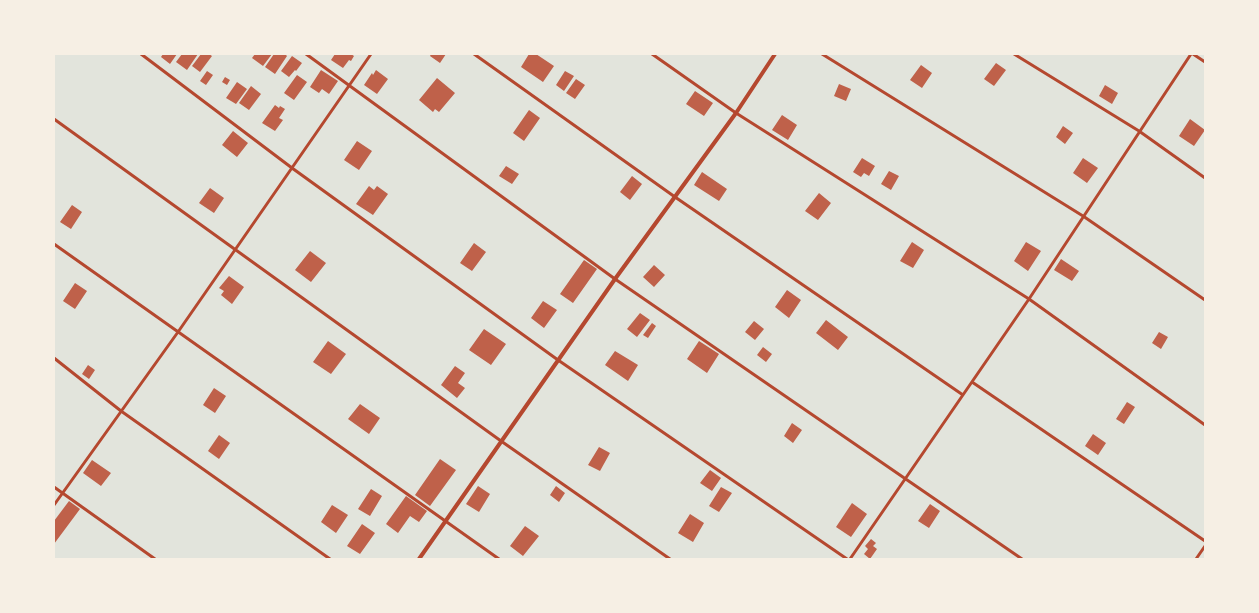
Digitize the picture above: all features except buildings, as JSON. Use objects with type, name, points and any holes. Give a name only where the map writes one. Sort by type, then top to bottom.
[{"type":"street","points":[[419,559],[615,279],[736,113],[775,54]]},
{"type":"lane","points":[[141,54],[292,168],[558,360],[847,559]]},
{"type":"lane","points":[[306,54],[615,279],[1022,559]]},
{"type":"lane","points":[[54,505],[178,332],[371,54]]},
{"type":"lane","points":[[474,54],[675,197],[963,395]]},
{"type":"lane","points":[[652,54],[736,113],[1029,299],[1205,425]]},
{"type":"lane","points":[[822,54],[1083,216],[1205,300]]},
{"type":"lane","points":[[1014,54],[1139,132],[1205,178]]},
{"type":"lane","points":[[850,559],[1029,299],[1192,54],[1205,62]]},
{"type":"lane","points":[[54,119],[501,442],[670,559]]},
{"type":"lane","points":[[54,244],[499,559]]},
{"type":"lane","points":[[54,358],[121,411],[330,559]]},
{"type":"lane","points":[[972,382],[1205,542]]},
{"type":"lane","points":[[54,486],[155,559]]},
{"type":"lane","points":[[1196,559],[1205,546]]},
{"type":"shaded area","points":[[54,54],[1205,54],[1205,559],[54,559]]}]
